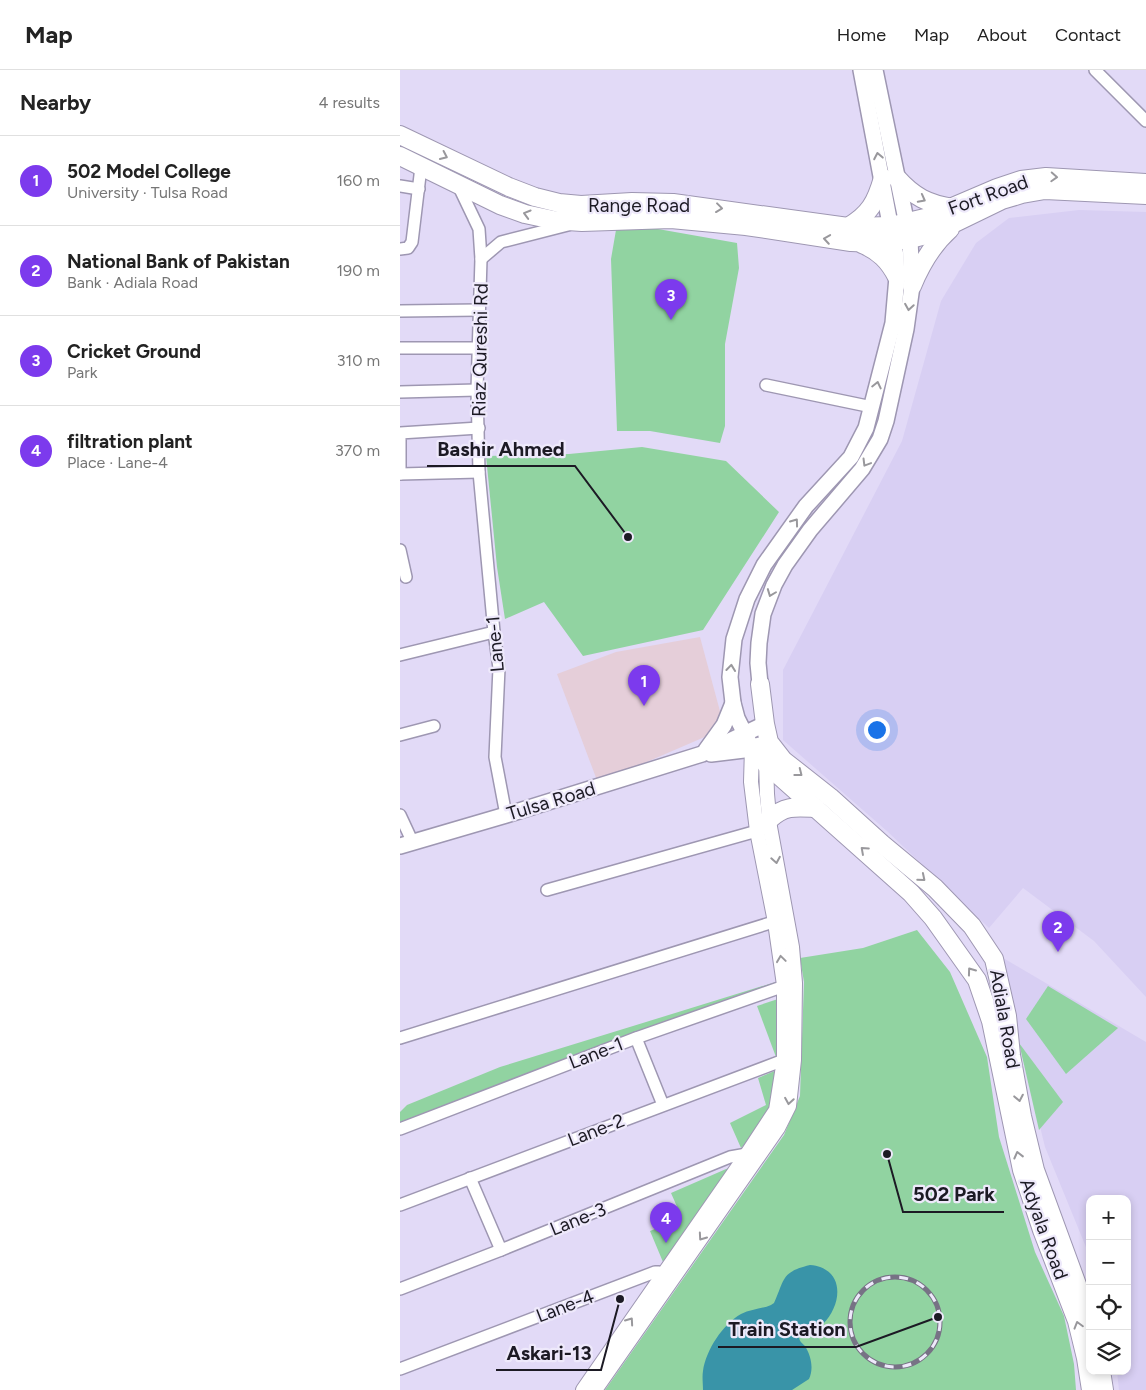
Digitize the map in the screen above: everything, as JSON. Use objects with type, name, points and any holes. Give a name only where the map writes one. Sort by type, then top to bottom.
[{"type":"main road","points":[[760,684],[759,650],[763,614],[774,585],[785,565],[810,530],[862,469],[880,439],[906,329],[901,232],[890,178],[861,70]]},
{"type":"main road","points":[[850,235],[861,219],[872,208],[890,178],[875,70]]},
{"type":"main road","name":"Range Road","points":[[400,135],[510,187],[535,197],[559,203],[581,205],[632,202],[673,203],[850,235],[901,232]]},
{"type":"main road","points":[[400,156],[500,205],[525,214],[553,220],[582,222],[671,219],[850,235],[884,257],[905,282]]},
{"type":"main road","name":"Fort Road","points":[[956,215],[997,188],[1029,179],[1046,177],[1146,183]]},
{"type":"main road","points":[[748,741],[737,718],[730,677],[734,639],[747,599],[764,565],[806,506],[851,457],[866,428],[905,282],[920,268],[956,215],[922,199],[890,178]]},
{"type":"main road","name":"Fort Road","points":[[901,232],[929,217],[956,215],[1022,194],[1045,190],[1146,196]]},
{"type":"main road","name":"Adiala Road","points":[[760,684],[769,742],[783,760],[830,797],[935,888],[972,926],[994,958],[1005,1007],[1011,1055],[1031,1155],[1044,1198],[1086,1309]]},
{"type":"main road","points":[[702,754],[724,725],[733,703]]},
{"type":"main road","name":"Tulsa Road","points":[[748,741],[765,724]]},
{"type":"main road","name":"Adiala Road","points":[[748,741],[766,764],[911,893],[933,918],[977,980],[985,1001],[1000,1067]]},
{"type":"main road","name":"Tulsa Road","points":[[406,844],[748,741],[769,742]]},
{"type":"main road","points":[[766,826],[783,809],[797,807],[816,808]]},
{"type":"main road","name":"Adyala Road","points":[[1000,1067],[1022,1170],[1042,1230],[1077,1321],[1091,1390]]},
{"type":"main road","points":[[1102,1375],[1104,1390]]},
{"type":"street","points":[[1095,70],[1146,121]]},
{"type":"street","points":[[400,249],[408,248],[412,242],[421,167]]},
{"type":"street","points":[[458,183],[479,229],[481,259]]},
{"type":"street","points":[[400,186],[419,190]]},
{"type":"street","name":"Riaz Qureshi Rd","points":[[479,472],[477,390],[481,259],[501,242],[582,222]]},
{"type":"street","points":[[400,310],[479,310]]},
{"type":"street","points":[[400,348],[478,348]]},
{"type":"street","points":[[766,385],[872,407]]},
{"type":"street","points":[[400,392],[477,390]]},
{"type":"street","points":[[478,428],[400,433],[400,474],[479,472]]},
{"type":"street","name":"Lane-1","points":[[479,472],[499,668],[495,757],[506,815]]},
{"type":"street","points":[[400,550],[406,577]]},
{"type":"street","points":[[400,654],[494,632]]},
{"type":"street","points":[[400,735],[434,726]]},
{"type":"street","points":[[748,741],[751,782],[766,826]]},
{"type":"street","points":[[595,1390],[669,1276],[752,1157],[776,1110],[789,1060],[789,984],[766,826],[766,764],[769,742]]},
{"type":"street","points":[[400,815],[406,844]]},
{"type":"street","points":[[547,890],[766,826]]},
{"type":"street","points":[[400,1038],[781,920]]},
{"type":"street","name":"Lane-1","points":[[400,1129],[636,1038],[789,984]]},
{"type":"street","points":[[636,1038],[663,1105]]},
{"type":"street","name":"Lane-2","points":[[401,1200],[470,1178],[663,1105],[789,1060]]},
{"type":"street","name":"Lane-3","points":[[400,1289],[730,1157],[752,1157]]},
{"type":"street","points":[[470,1178],[501,1250]]},
{"type":"street","name":"Lane-4","points":[[400,1368],[655,1272],[669,1276]]},
{"type":"street","points":[[583,1390],[669,1276]]},
{"type":"shaded area","points":[[1079,210],[1146,212],[1146,997],[1094,941],[1023,888],[989,928],[888,832],[783,740],[783,670],[902,441],[941,301],[976,243],[1009,218]]},
{"type":"shaded area","points":[[700,637],[721,715],[707,736],[598,783],[557,674],[616,652]]},
{"type":"shaded area","points":[[998,955],[1146,1042],[1146,1390],[1119,1390],[1117,1375],[1131,1375],[1131,1195],[1086,1195],[1086,1247],[1045,1147]]},
{"type":"green space","points":[[641,226],[737,243],[739,268],[725,344],[725,426],[720,443],[650,431],[617,431],[611,259],[616,230]]},
{"type":"green space","points":[[642,447],[726,461],[779,512],[703,630],[583,656],[544,602],[505,619],[497,567],[486,456],[569,454]]},
{"type":"green space","points":[[917,930],[950,972],[987,1057],[999,1137],[1035,1252],[1064,1316],[1074,1364],[1076,1390],[605,1390],[784,1135],[800,1096],[804,982],[800,958],[863,948]]},
{"type":"green space","points":[[779,981],[779,984],[400,1122],[400,1112],[407,1105],[500,1067]]},
{"type":"green space","points":[[1048,986],[1118,1028],[1066,1074],[1026,1019]]},
{"type":"green space","points":[[778,999],[776,1057],[757,1006]]},
{"type":"green space","points":[[1019,1043],[1063,1102],[1039,1130]]},
{"type":"green space","points":[[777,1070],[770,1108],[741,1148],[730,1123],[766,1105],[758,1078]]},
{"type":"green space","points":[[733,1166],[663,1262],[650,1231],[682,1218],[671,1193]]},
{"type":"water","points":[[810,1265],[830,1273],[835,1280],[837,1297],[830,1316],[823,1324],[799,1336],[809,1354],[812,1366],[809,1379],[792,1390],[703,1390],[705,1363],[716,1338],[734,1318],[774,1303],[785,1278],[794,1271]]},
{"type":"railway","points":[[895,1277],[912,1280],[927,1290],[937,1305],[940,1322],[937,1339],[927,1354],[912,1364],[895,1367],[878,1364],[863,1354],[853,1339],[850,1322],[853,1305],[863,1290],[878,1280],[895,1277]]},
{"type":"place","name":"Cricket Ground","points":[[671,320]]},
{"type":"place","name":"Bashir Ahmed","points":[[628,537]]},
{"type":"place","name":"502 Model College","points":[[644,706]]},
{"type":"place","name":"National Bank of Pakistan","points":[[1058,952]]},
{"type":"place","name":"502 Park","points":[[887,1154]]},
{"type":"place","name":"filtration plant","points":[[666,1243]]},
{"type":"place","name":"Askari-13","points":[[620,1299]]},
{"type":"place","name":"Train Station","points":[[938,1317]]}]
